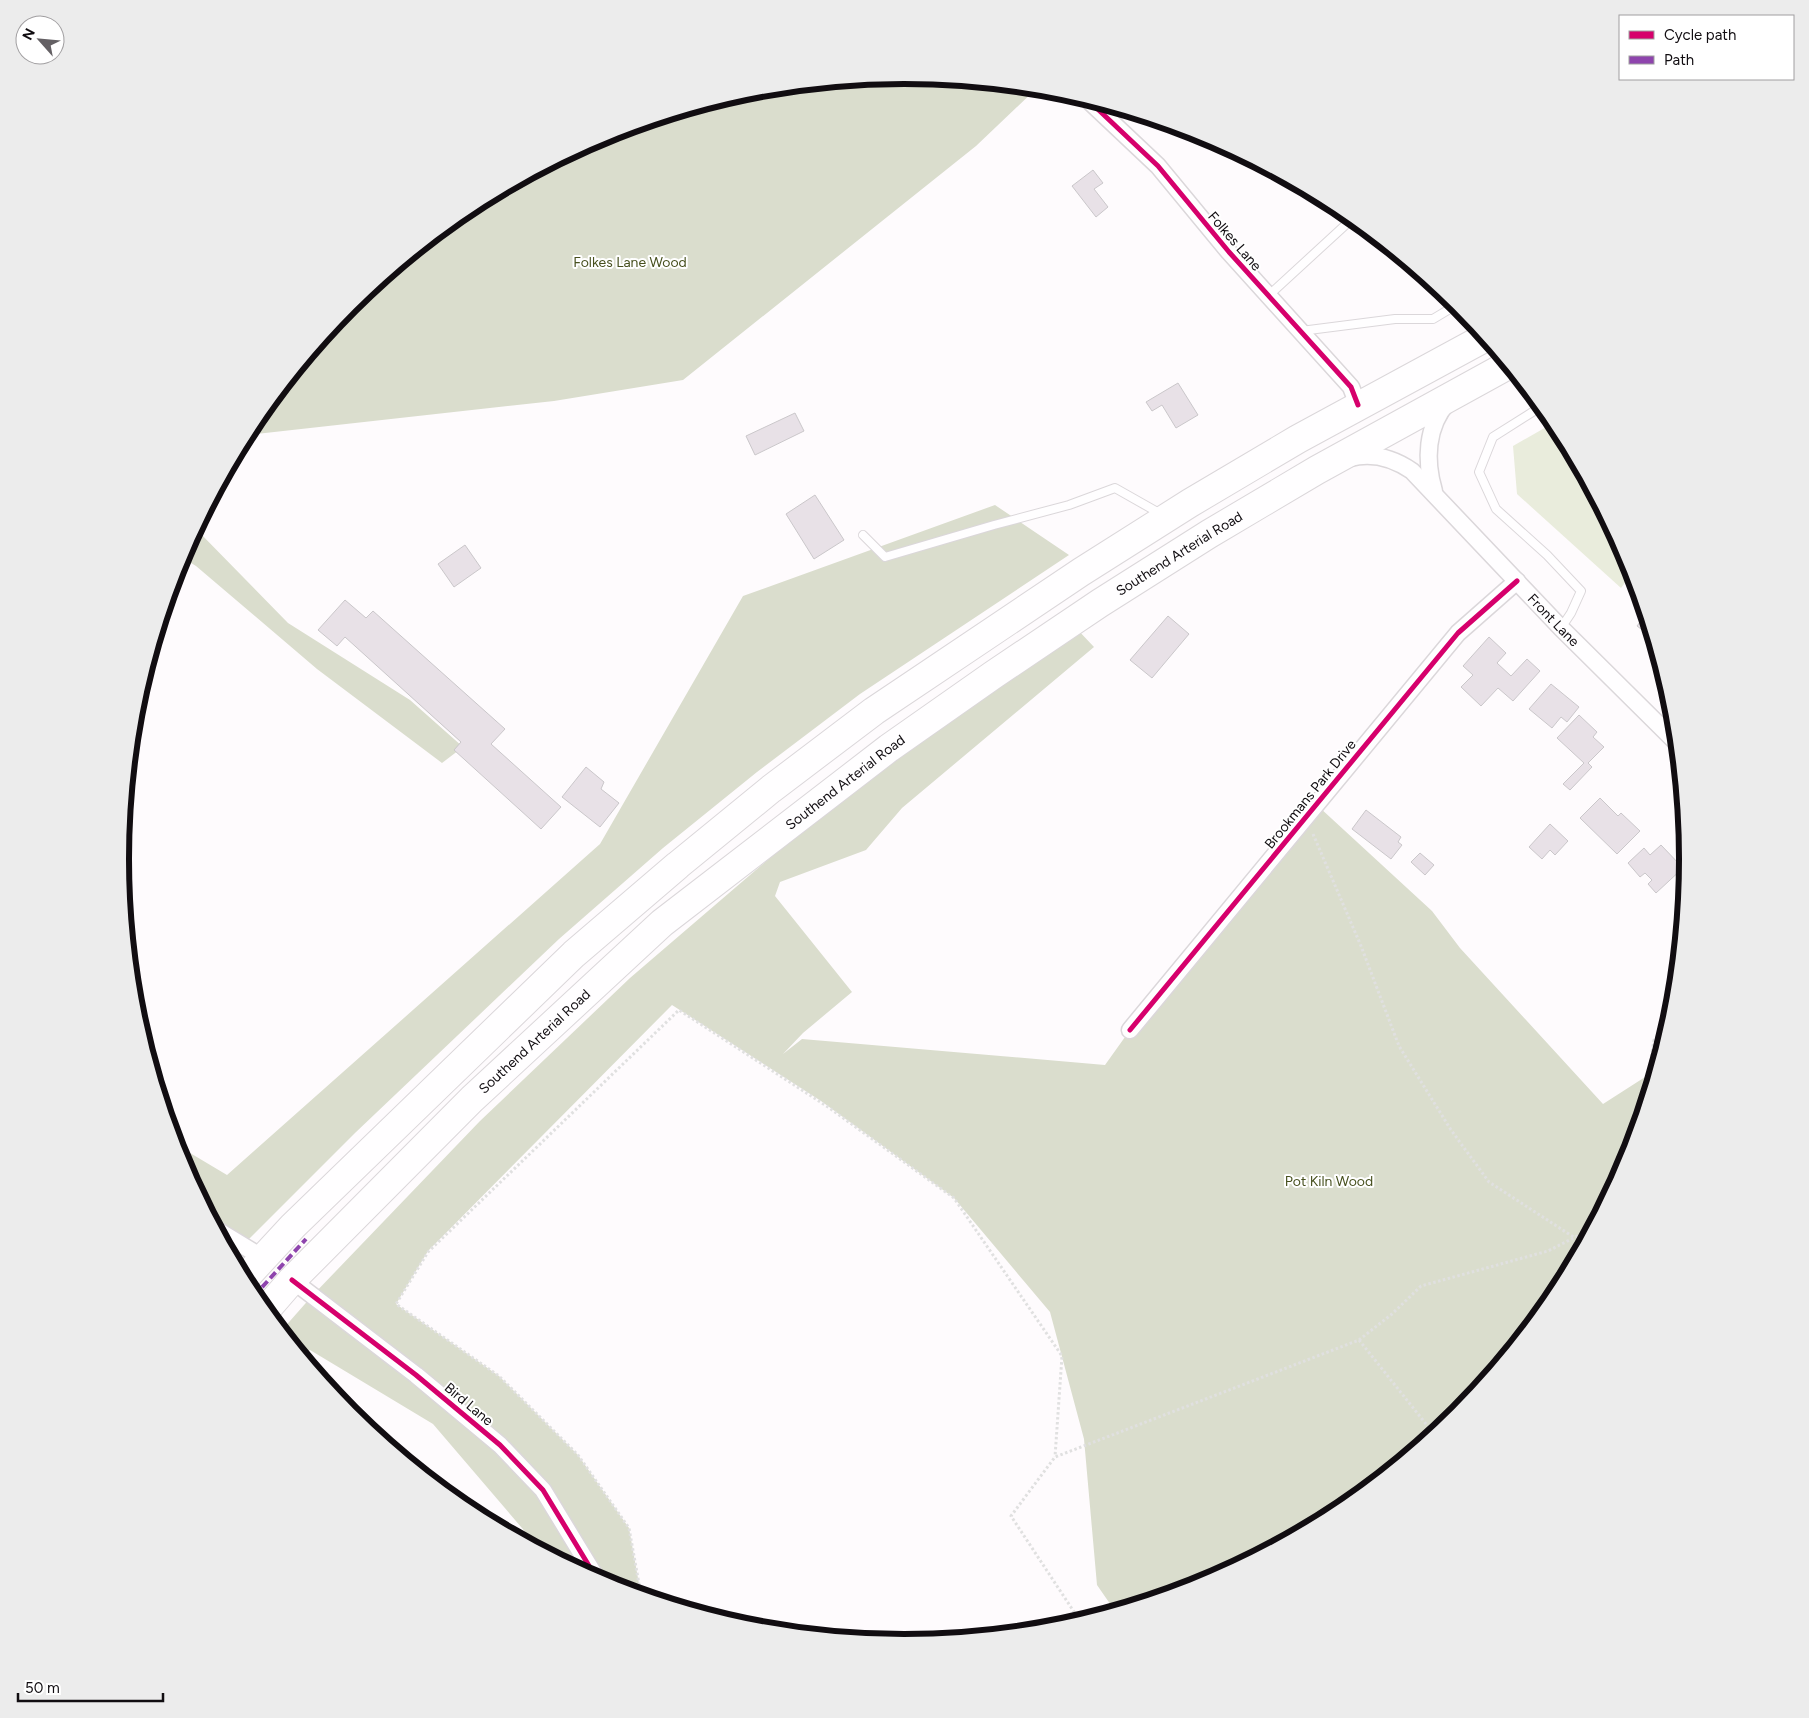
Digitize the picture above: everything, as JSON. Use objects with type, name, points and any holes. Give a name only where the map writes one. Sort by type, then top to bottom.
[{"type":"highway","points":[[249,1273],[293,1226],[574,954],[685,859],[771,789],[874,711],[1080,572],[1298,438],[1480,340]]},
{"type":"highway","name":"Southend Arterial Road","points":[[270,1305],[292,1280],[472,1099],[662,923],[889,748],[993,675],[1201,539],[1317,470],[1503,367]]},
{"type":"street","name":"Folkes Lane","points":[[1097,108],[1158,166],[1229,252],[1351,387],[1358,405]]},
{"type":"street","points":[[1435,494],[1428,458],[1430,439],[1436,421],[1445,405],[1457,392]]},
{"type":"street","name":"Front Lane","points":[[1317,470],[1353,457],[1378,456],[1412,470],[1561,628],[1669,735]]},
{"type":"street","name":"Brookmans Park Drive","points":[[1130,1030],[1458,633],[1517,581]]},
{"type":"street","points":[[228,1237],[263,1258]]},
{"type":"street","name":"Bird Lane","points":[[292,1280],[416,1375],[500,1445],[543,1490],[589,1567]]},
{"type":"lane","points":[[1268,296],[1347,223]]},
{"type":"lane","points":[[1300,332],[1395,319],[1432,319],[1450,308]]},
{"type":"lane","points":[[1536,410],[1494,437],[1479,472],[1496,509],[1547,555],[1581,591],[1571,613],[1561,628]]},
{"type":"lane","points":[[863,535],[885,558],[994,524],[1069,505],[1115,488],[1167,518]]},
{"type":"path","points":[[1306,817],[1361,946],[1399,1046],[1451,1130],[1489,1182],[1575,1238]]},
{"type":"path","points":[[640,1587],[629,1528],[578,1455],[499,1376],[396,1304],[428,1252],[679,1010],[828,1107],[954,1198],[1062,1356],[1055,1457]]},
{"type":"path","points":[[1648,1078],[1654,1040],[1659,1033]]},
{"type":"path","points":[[1619,1161],[1622,1147],[1630,1133]]},
{"type":"path","points":[[1076,1615],[1011,1516],[1055,1457],[1359,1340],[1392,1314],[1421,1286],[1548,1252],[1583,1233]]},
{"type":"path","points":[[1359,1340],[1430,1429]]},
{"type":"green space","name":"Folkes Lane Wood","points":[[904,84],[955,85],[1030,94],[976,146],[683,380],[554,401],[256,434],[289,387],[322,348],[356,311],[393,276],[474,214],[562,164],[608,143],[655,125],[704,110],[803,90],[854,85]]},
{"type":"green space","points":[[1548,426],[1576,471],[1600,516],[1621,562],[1628,579],[1621,588],[1517,494],[1513,446]]},
{"type":"green space","points":[[995,505],[1069,555],[860,694],[757,772],[663,848],[559,939],[355,1133],[236,1252],[209,1202],[186,1151],[227,1175],[600,844],[743,596]]},
{"type":"green space","points":[[201,534],[288,623],[410,700],[463,747],[442,763],[317,669],[188,561]]},
{"type":"green space","name":"Pot Kiln Wood","points":[[1076,628],[1094,647],[902,808],[866,850],[780,882],[775,896],[852,992],[803,1033],[783,1054],[802,1039],[1105,1065],[1130,1030],[1319,807],[1432,911],[1460,948],[1603,1104],[1649,1075],[1639,1108],[1621,1156],[1600,1202],[1576,1247],[1520,1331],[1453,1407],[1416,1442],[1335,1504],[1292,1530],[1247,1554],[1201,1575],[1154,1593],[1112,1606],[1097,1585],[1084,1439],[1050,1312],[954,1198],[821,1101],[672,1005],[428,1251],[396,1304],[499,1376],[578,1455],[629,1528],[640,1587],[608,1575],[529,1536],[433,1424],[310,1350],[307,1352],[285,1326],[480,1121],[630,978],[813,821]]},
{"type":"building","points":[[1093,170],[1103,183],[1094,189],[1108,207],[1096,217],[1072,186]]},
{"type":"building","points":[[1178,383],[1198,415],[1176,428],[1162,405],[1152,411],[1146,402]]},
{"type":"building","points":[[795,413],[804,431],[755,455],[746,436]]},
{"type":"building","points":[[815,495],[844,540],[814,559],[786,514]]},
{"type":"building","points":[[465,545],[481,568],[454,587],[438,564]]},
{"type":"building","points":[[345,600],[366,618],[373,611],[505,729],[491,744],[561,807],[541,829],[454,750],[461,742],[345,637],[337,646],[318,630]]},
{"type":"building","points":[[1168,616],[1189,634],[1152,678],[1130,660]]},
{"type":"building","points":[[1642,620],[1646,632],[1637,626]]},
{"type":"building","points":[[1489,637],[1506,653],[1497,663],[1511,676],[1527,659],[1540,671],[1513,701],[1498,688],[1481,706],[1461,687],[1473,675],[1463,666]]},
{"type":"building","points":[[1551,684],[1579,707],[1567,722],[1561,717],[1552,728],[1529,709]]},
{"type":"building","points":[[1579,715],[1597,732],[1593,737],[1604,747],[1588,763],[1592,767],[1570,790],[1563,784],[1584,763],[1557,738]]},
{"type":"building","points":[[586,767],[604,782],[601,789],[619,803],[600,827],[562,797]]},
{"type":"building","points":[[1600,798],[1618,816],[1621,813],[1640,831],[1617,854],[1580,818]]},
{"type":"building","points":[[1366,810],[1401,837],[1398,842],[1402,845],[1391,859],[1352,829]]},
{"type":"building","points":[[1550,824],[1568,841],[1555,855],[1550,850],[1542,859],[1529,847]]},
{"type":"building","points":[[1661,845],[1680,865],[1680,871],[1656,893],[1648,884],[1652,880],[1645,873],[1640,877],[1628,863],[1644,848],[1650,855]]},
{"type":"building","points":[[1420,853],[1434,865],[1425,875],[1411,862]]},
{"type":"marked path","points":[[260,1290],[306,1239]]},
{"type":"cycle path","points":[[1097,108],[1158,166],[1229,252],[1351,387],[1358,405]]},
{"type":"cycle path","points":[[1130,1030],[1458,633],[1517,581]]},
{"type":"cycle path","points":[[292,1280],[416,1375],[500,1445],[543,1490],[589,1567]]}]
